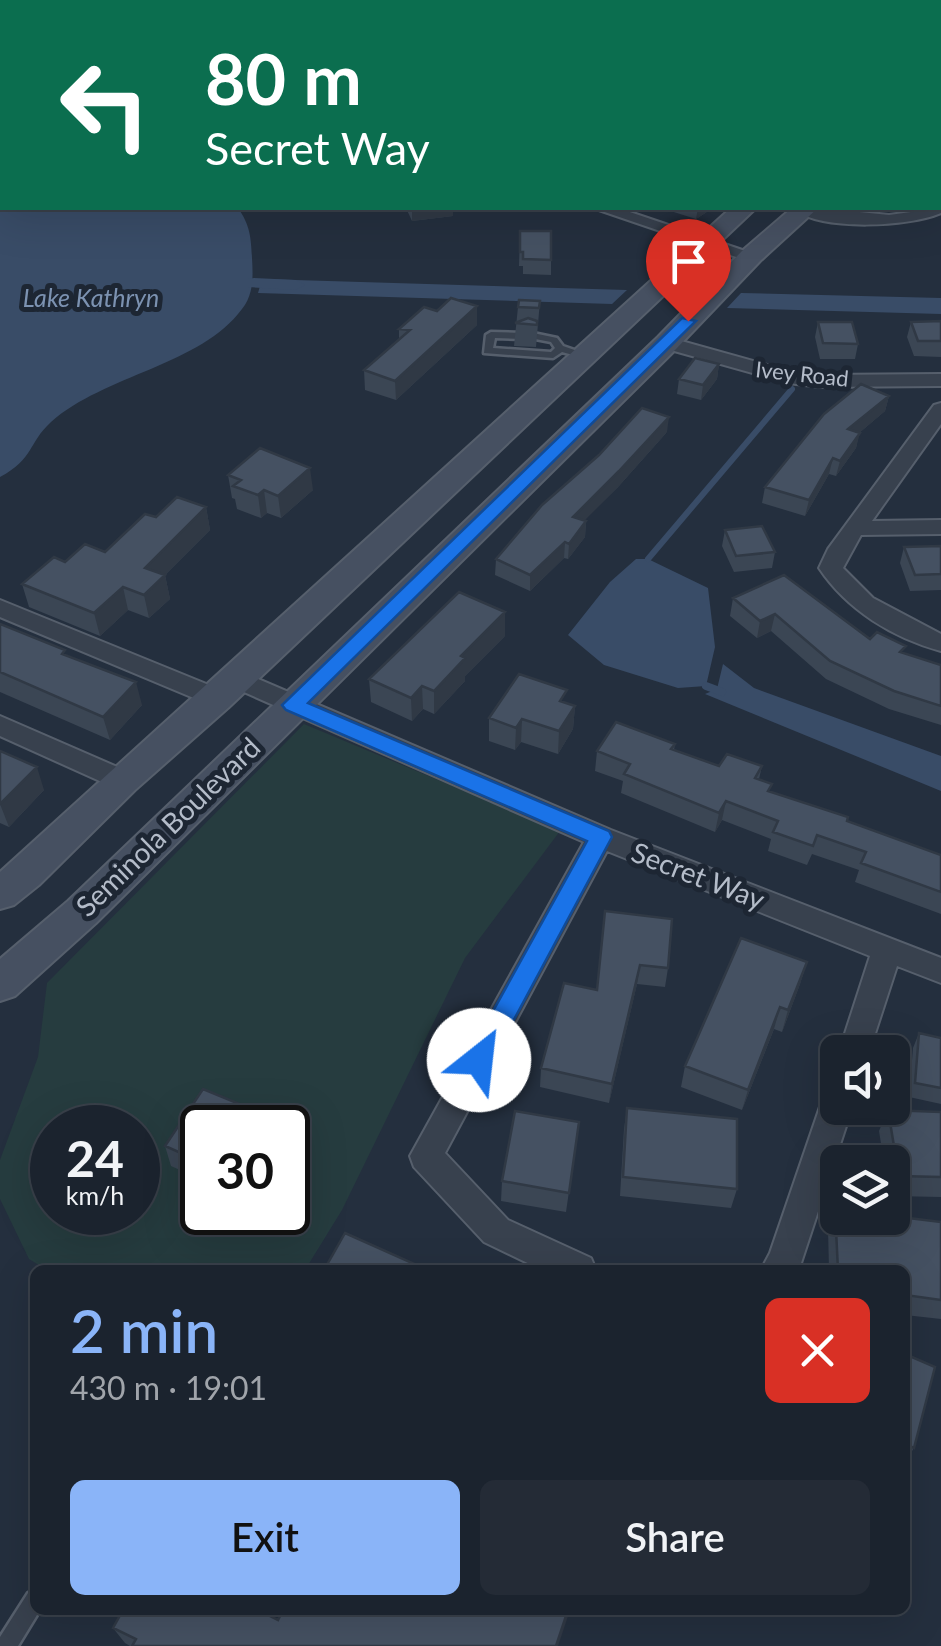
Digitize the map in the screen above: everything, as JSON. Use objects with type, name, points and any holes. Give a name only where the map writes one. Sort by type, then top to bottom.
[{"type":"main road","points":[[8,877],[227,688],[572,351],[706,244],[742,210]]},
{"type":"main road","name":"Seminola Boulevard","points":[[0,984],[82,912],[667,343],[751,256],[819,210]]},
{"type":"street","points":[[608,210],[751,256]]},
{"type":"street","points":[[819,210],[893,222],[921,217],[931,210]]},
{"type":"street","name":"Ivey Road","points":[[667,343],[788,376],[821,380],[941,380]]},
{"type":"street","points":[[941,409],[836,554],[831,568],[837,579],[875,610],[941,642]]},
{"type":"street","points":[[856,528],[941,528]]},
{"type":"street","name":"Secret Way","points":[[0,608],[227,688],[293,705],[601,837],[941,971]]},
{"type":"street","points":[[0,726],[122,780]]},
{"type":"street","points":[[568,1265],[496,1232],[426,1156],[601,837]]},
{"type":"street","points":[[860,1035],[888,950]]},
{"type":"street","points":[[782,1265],[830,1125]]},
{"type":"lane","points":[[492,334],[554,340],[572,351],[553,355],[488,352],[492,334]]},
{"type":"lane","points":[[6,1646],[30,1608]]},
{"type":"green space","points":[[304,724],[560,831],[465,958],[342,1210],[308,1265],[39,1265],[29,1259],[0,1199],[0,1160],[38,1057],[47,983]]},
{"type":"water","name":"Lake Kathryn","points":[[0,210],[239,210],[249,232],[253,271],[251,291],[242,309],[202,344],[73,406],[51,422],[19,464],[0,477]]},
{"type":"water","points":[[262,279],[627,290],[612,304],[258,293]]},
{"type":"water","points":[[741,293],[941,298],[941,314],[727,308]]},
{"type":"water","points":[[636,559],[648,559],[708,588],[715,647],[706,686],[678,688],[604,665],[568,635],[610,582]]},
{"type":"water","points":[[723,664],[754,688],[941,756],[941,791],[705,694],[717,689]]},
{"type":"building","points":[[520,231],[551,231],[551,260],[523,259]]},
{"type":"building","points":[[451,298],[477,306],[395,381],[364,370],[410,330],[399,329],[424,307],[437,311]]},
{"type":"building","points":[[519,300],[540,301],[539,308],[518,307]]},
{"type":"building","points":[[528,318],[537,321],[537,325],[515,323]]},
{"type":"building","points":[[941,321],[941,341],[918,341],[911,322]]},
{"type":"building","points":[[818,322],[852,322],[858,344],[823,343]]},
{"type":"building","points":[[695,358],[719,364],[703,385],[679,379]]},
{"type":"building","points":[[861,384],[889,396],[848,429],[860,433],[840,461],[833,458],[809,500],[765,487],[824,414]]},
{"type":"building","points":[[642,408],[669,417],[573,517],[586,521],[569,544],[565,542],[530,575],[496,559],[542,505],[599,455]]},
{"type":"building","points":[[260,448],[310,468],[278,496],[264,490],[258,495],[233,486],[241,480],[228,475]]},
{"type":"building","points":[[177,497],[206,507],[145,568],[165,575],[144,595],[123,587],[94,613],[22,584],[54,557],[65,562],[85,544],[105,552],[145,514],[156,517]]},
{"type":"building","points":[[762,526],[775,552],[736,556],[725,530]]},
{"type":"building","points":[[941,546],[941,574],[915,575],[904,547]]},
{"type":"building","points":[[784,575],[870,639],[877,632],[906,646],[900,652],[941,665],[941,706],[894,691],[830,661],[775,614],[760,621],[733,598]]},
{"type":"building","points":[[459,592],[505,612],[461,656],[465,658],[434,691],[422,686],[411,698],[369,679]]},
{"type":"building","points":[[0,624],[65,650],[62,654],[136,682],[103,717],[0,672]]},
{"type":"building","points":[[519,674],[567,690],[560,701],[575,706],[559,731],[522,719],[516,728],[489,718]]},
{"type":"building","points":[[616,722],[675,744],[671,749],[719,766],[727,754],[762,766],[755,778],[772,784],[768,791],[848,817],[847,821],[941,855],[941,892],[861,863],[866,852],[817,835],[813,846],[773,832],[778,821],[726,801],[719,813],[624,774],[630,764],[597,751]]},
{"type":"building","points":[[0,751],[37,767],[0,804]]},
{"type":"building","points":[[605,911],[672,919],[668,968],[640,965],[612,1084],[541,1068],[564,983],[597,990]]},
{"type":"building","points":[[741,938],[807,962],[788,1010],[780,1007],[748,1090],[685,1066]]},
{"type":"building","points":[[919,1033],[941,1038],[941,1088],[915,1083]]},
{"type":"building","points":[[203,1089],[242,1105],[192,1105]]},
{"type":"building","points":[[627,1108],[737,1119],[737,1189],[623,1177]]},
{"type":"building","points":[[515,1111],[579,1122],[569,1193],[502,1181]]},
{"type":"building","points":[[910,1111],[941,1112],[941,1177],[910,1176],[910,1145],[894,1145],[890,1125],[910,1125]]},
{"type":"building","points":[[180,1124],[180,1153],[165,1146]]},
{"type":"building","points":[[910,1218],[941,1222],[941,1300],[910,1296],[910,1265],[838,1265],[836,1235],[910,1235]]},
{"type":"building","points":[[345,1233],[417,1265],[327,1265]]},
{"type":"building","points":[[910,1356],[935,1367],[914,1448],[910,1446]]},
{"type":"building","points":[[120,1615],[268,1615],[278,1620],[280,1615],[566,1615],[556,1646],[132,1646],[136,1639],[113,1628]]},
{"type":"waterway","points":[[254,283],[296,285]]},
{"type":"waterway","points":[[648,559],[792,389]]},
{"type":"waterway","points":[[706,686],[722,692]]},
{"type":"route","points":[[479,1060],[601,837],[293,705],[688,321]]}]
